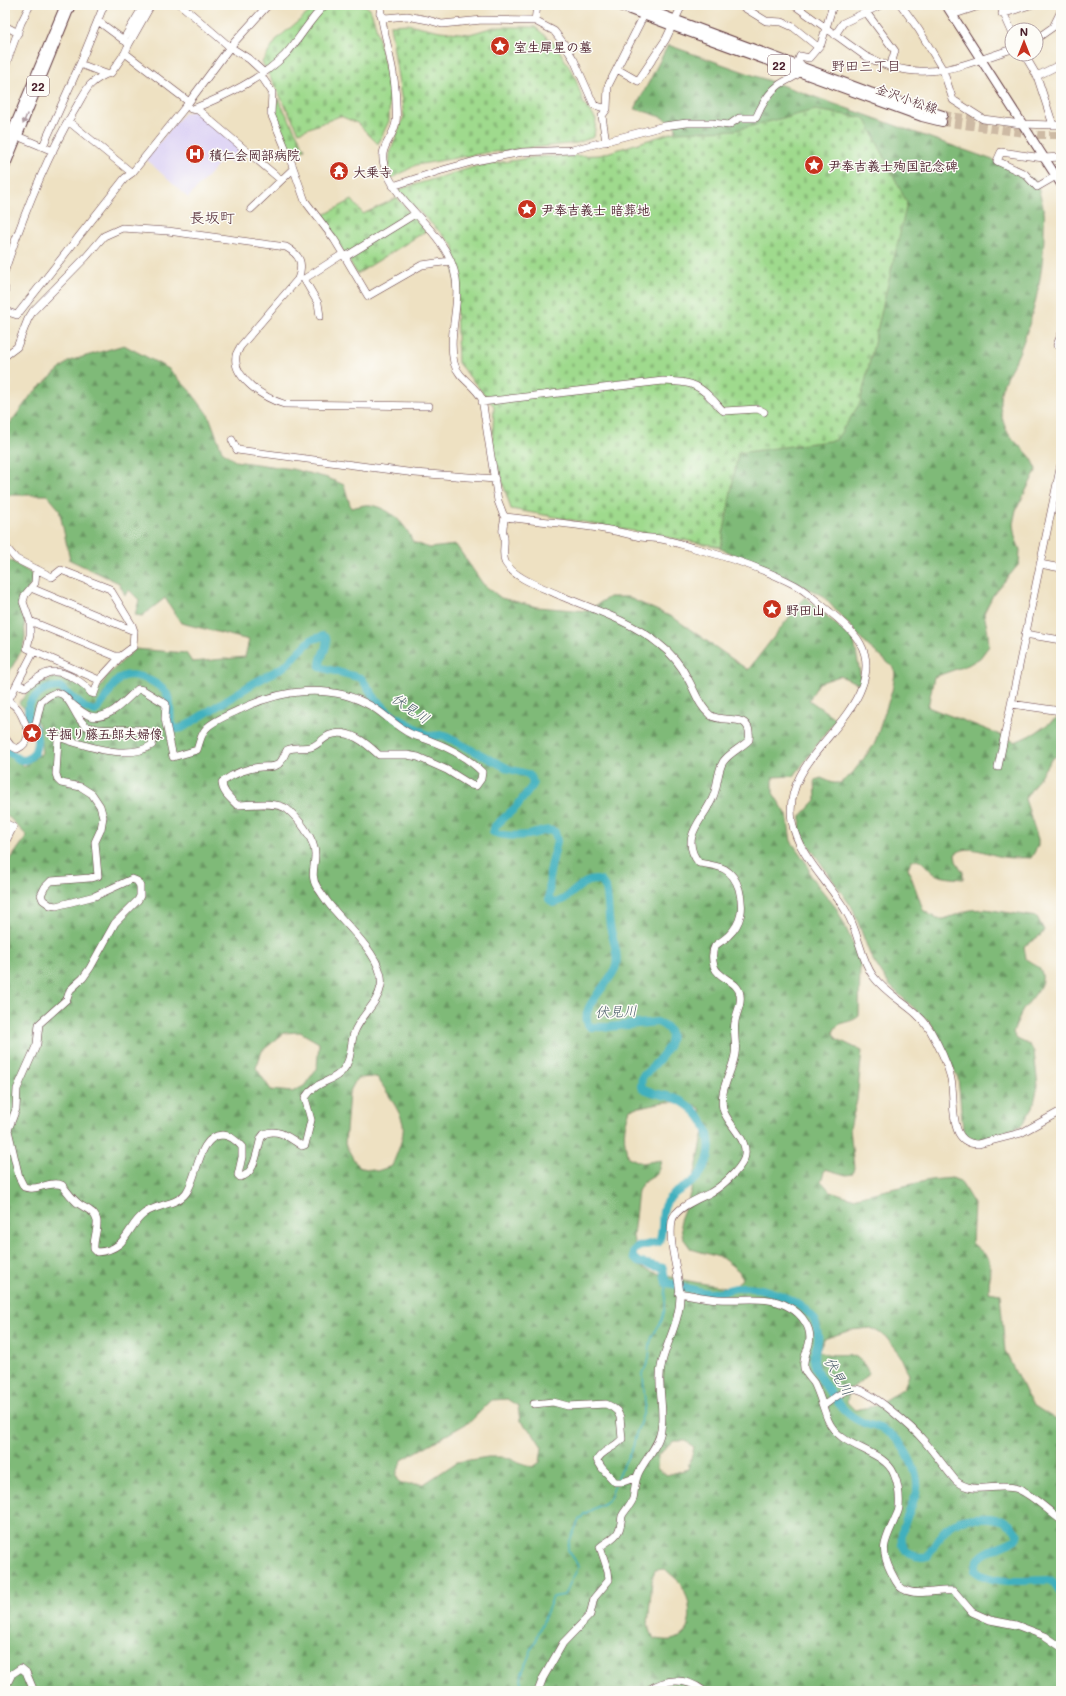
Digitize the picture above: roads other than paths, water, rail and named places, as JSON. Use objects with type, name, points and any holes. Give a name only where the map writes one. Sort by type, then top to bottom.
[{"type":"main road","name":"22","points":[[5,148],[65,5]]},
{"type":"main road","name":"22","points":[[5,167],[11,134],[72,5]]},
{"type":"main road","name":"金沢小松線","points":[[617,5],[647,10]]},
{"type":"main road","name":"金沢小松線","points":[[636,5],[674,23],[922,116],[942,118]]},
{"type":"main road","points":[[946,5],[1021,124],[1061,184]]},
{"type":"street","points":[[6,64],[30,5]]},
{"type":"street","points":[[43,146],[80,64],[104,5]]},
{"type":"street","points":[[5,270],[16,238],[53,151],[68,121],[90,86],[106,74],[111,73],[125,53],[126,42],[144,5]]},
{"type":"street","points":[[126,42],[151,5]]},
{"type":"street","points":[[181,5],[230,47],[249,59],[262,71],[262,77],[272,92],[271,114],[305,201],[334,239],[368,296],[422,266],[450,261]]},
{"type":"street","points":[[5,311],[17,315],[125,178],[132,173],[190,106],[230,47],[268,5]]},
{"type":"street","points":[[190,106],[231,93],[262,73],[285,55],[314,16],[325,5]]},
{"type":"street","points":[[380,5],[380,13],[396,83],[396,122],[383,150],[384,165],[393,186],[415,214],[442,244],[455,274],[458,298],[452,325],[454,363],[456,369],[479,394],[482,402],[494,479],[500,508],[505,517],[502,531],[504,537],[504,557],[512,571],[536,585],[628,625],[657,642],[679,664],[689,679],[699,701],[711,716],[717,718],[734,719],[748,727],[750,733],[749,740],[725,759],[722,764],[713,798],[693,830],[691,837],[692,849],[699,863],[718,866],[727,870],[733,877],[738,888],[742,907],[742,916],[738,925],[734,931],[716,945],[713,952],[714,966],[717,972],[735,986],[740,994],[740,1004],[734,1024],[735,1055],[724,1086],[723,1107],[724,1113],[740,1138],[745,1151],[744,1158],[729,1178],[710,1192],[676,1212],[672,1219],[673,1258],[677,1273],[679,1293],[678,1317],[662,1361],[660,1372],[661,1430],[658,1440],[637,1477],[633,1498],[623,1515],[619,1530],[616,1535],[600,1547],[608,1570],[609,1580],[594,1598],[590,1615],[563,1643],[543,1678],[538,1691]]},
{"type":"street","points":[[535,21],[537,5]]},
{"type":"street","points":[[617,69],[638,81],[674,23],[682,5]]},
{"type":"street","points":[[740,5],[766,21],[788,24],[818,47]]},
{"type":"street","points":[[794,5],[865,56],[890,67],[912,71],[943,70],[1004,52]]},
{"type":"street","points":[[393,186],[396,183],[475,161],[523,152],[572,150],[664,126],[687,123],[729,125],[739,118],[756,118],[770,92],[802,70],[798,61],[800,56],[809,58],[821,44],[833,5]]},
{"type":"street","points":[[835,35],[844,23],[881,5]]},
{"type":"street","points":[[900,5],[919,30],[943,70],[954,100],[983,119],[1021,124],[1061,125]]},
{"type":"street","points":[[952,15],[982,5]]},
{"type":"street","points":[[1000,5],[1002,14],[1006,22]]},
{"type":"street","points":[[1002,14],[1030,5]]},
{"type":"street","points":[[606,142],[602,116],[607,109],[608,86],[647,10]]},
{"type":"street","points":[[1044,33],[1053,27],[1061,11]]},
{"type":"street","points":[[866,12],[894,51],[890,67]]},
{"type":"street","points":[[380,13],[385,18],[407,16],[422,18],[442,24],[482,20],[535,21],[554,31],[574,60],[594,105],[607,109]]},
{"type":"street","points":[[98,21],[126,42]]},
{"type":"street","points":[[5,26],[18,33]]},
{"type":"street","points":[[125,53],[190,106],[198,110],[281,180]]},
{"type":"street","points":[[1029,62],[1037,76],[1053,125]]},
{"type":"street","points":[[80,64],[106,74]]},
{"type":"street","points":[[1037,76],[1061,64]]},
{"type":"street","points":[[68,121],[132,173]]},
{"type":"street","points":[[11,134],[53,151]]},
{"type":"street","points":[[1056,176],[1037,187],[1025,174],[997,162],[1001,152],[1043,158],[1061,157]]},
{"type":"street","points":[[251,209],[293,169]]},
{"type":"street","points":[[320,316],[318,303],[304,279],[415,214]]},
{"type":"street","points":[[5,356],[17,347],[33,311],[86,258],[104,236],[122,228],[168,231],[286,247],[295,252],[299,259],[301,267],[298,279],[240,347],[236,356],[236,365],[250,386],[273,401],[284,404],[429,406]]},
{"type":"street","points":[[1057,345],[1061,335]]},
{"type":"street","points":[[482,402],[663,381],[694,384],[704,390],[724,411],[758,410],[764,412]]},
{"type":"street","points":[[232,440],[237,450],[446,476],[494,479]]},
{"type":"street","points":[[998,767],[1040,564],[1058,496],[1061,464]]},
{"type":"street","points":[[505,517],[583,526],[642,538],[659,539],[735,559],[794,585],[809,595],[852,631],[863,648],[865,655],[866,666],[864,682],[853,704],[798,778],[791,802],[791,819],[796,835],[807,857],[848,913],[867,965],[874,977],[889,993],[916,1014],[929,1030],[950,1075],[953,1086],[956,1128],[965,1141],[972,1144],[978,1144],[1021,1133],[1061,1111]]},
{"type":"street","points":[[5,546],[16,559],[52,576],[61,570],[110,589],[134,631],[133,647],[121,656],[99,680],[94,694],[91,693],[86,686],[72,677],[53,672],[37,678],[25,688],[17,684]]},
{"type":"street","points":[[1040,564],[1061,568]]},
{"type":"street","points":[[36,569],[35,583],[25,595],[23,602],[30,621],[30,635],[27,648],[99,680]]},
{"type":"street","points":[[31,588],[134,631]]},
{"type":"street","points":[[30,621],[115,656],[121,656]]},
{"type":"street","points":[[1025,634],[1061,640]]},
{"type":"street","points":[[30,730],[22,720],[20,709],[7,699],[17,684],[34,651]]},
{"type":"street","points":[[5,738],[17,749],[22,746],[26,742],[30,730],[36,723],[41,702],[52,694],[65,696],[72,704],[90,716],[103,716],[119,706],[138,689],[143,690],[166,704],[165,719],[173,756],[197,750],[205,729],[212,723],[247,706],[274,696],[311,691],[350,697],[370,706],[409,733],[442,745],[468,759],[482,772],[481,779],[476,786],[471,785],[448,770],[418,757],[407,755],[379,755],[360,739],[346,734],[331,734],[311,747],[293,747],[287,750],[281,762],[276,766],[259,767],[231,775],[222,782],[222,787],[227,796],[237,805],[278,805],[291,812],[303,827],[314,848],[313,878],[335,912],[364,943],[382,975],[380,991],[355,1032],[345,1068],[337,1075],[316,1085],[309,1091],[305,1098],[310,1120],[306,1145],[302,1146],[281,1133],[273,1132],[264,1134],[261,1138],[252,1168],[247,1174],[240,1177],[238,1175],[242,1156],[242,1147],[232,1137],[225,1135],[216,1136],[209,1139],[203,1150],[191,1186],[181,1198],[146,1211],[135,1223],[125,1238],[114,1248],[104,1251],[97,1252],[94,1249],[93,1242],[97,1230],[97,1219],[92,1212],[78,1204],[62,1185],[57,1183],[29,1189],[24,1187],[21,1183],[7,1123],[16,1109],[17,1089],[37,1044],[39,1024],[67,999],[70,990],[83,978],[96,958],[108,932],[138,900],[140,892],[140,886],[137,880],[132,879],[95,896],[56,906],[50,905],[43,900],[41,894],[51,881],[98,876],[95,842],[101,830],[103,817],[100,806],[92,794],[81,787],[61,783],[58,780],[56,774],[58,739],[61,738],[89,747],[131,752],[144,750],[152,745],[152,736],[150,732],[144,730],[100,729],[86,726],[78,717],[72,704]]},
{"type":"street","points":[[1011,704],[1061,711]]},
{"type":"street","points":[[5,822],[13,827],[5,843]]},
{"type":"street","points":[[679,1293],[719,1300],[765,1299],[776,1301],[797,1312],[804,1320],[810,1331],[804,1370],[826,1404],[829,1422],[839,1434],[851,1444],[882,1459],[889,1465],[894,1473],[899,1495],[899,1508],[884,1546],[884,1557],[894,1579],[900,1587],[911,1592],[954,1591],[972,1612],[990,1620],[1016,1625],[1045,1636],[1061,1647]]},
{"type":"street","points":[[826,1404],[843,1392],[852,1388],[858,1390],[882,1404],[907,1424],[925,1442],[960,1485],[971,1488],[1018,1489],[1032,1496],[1061,1520]]},
{"type":"street","points":[[534,1404],[553,1402],[568,1406],[606,1404],[612,1407],[617,1411],[620,1417],[622,1439],[617,1445],[600,1456],[597,1460],[615,1482],[623,1482],[637,1477]]},
{"type":"street","points":[[5,1688],[15,1670],[21,1668],[26,1672],[34,1691]]},
{"type":"street","points":[[647,1691],[664,1682],[677,1681],[688,1682],[704,1691]]},
{"type":"waterway","name":"伏見川","points":[[5,747],[11,754],[19,759],[28,759],[34,753],[37,743],[37,735],[29,718],[29,705],[37,695],[48,689],[60,687],[85,708],[95,711],[114,684],[122,677],[128,675],[142,677],[156,684],[167,694],[170,702],[171,724],[176,729],[182,728],[254,683],[285,666],[311,640],[323,636],[326,638],[327,642],[320,667],[361,678],[375,698],[390,713],[429,736],[443,735],[509,769],[528,774],[532,779],[533,785],[516,807],[495,826],[493,832],[501,835],[515,836],[528,835],[545,830],[555,832],[557,841],[550,872],[549,899],[553,903],[566,898],[582,885],[594,880],[601,881],[606,889],[610,926],[617,961],[613,973],[596,996],[587,1012],[587,1020],[590,1027],[608,1027],[657,1022],[666,1027],[670,1034],[670,1041],[667,1049],[642,1077],[641,1087],[646,1090],[679,1100],[693,1109],[700,1117],[708,1135],[709,1155],[706,1165],[693,1182],[675,1193],[667,1201],[663,1210],[662,1232],[659,1242],[638,1247],[633,1252],[633,1257],[638,1262],[663,1268],[666,1283],[710,1293],[743,1287],[761,1289],[789,1299],[805,1309],[813,1317],[816,1325],[818,1344],[814,1355],[814,1363],[819,1376],[842,1408],[850,1416],[884,1430],[894,1437],[904,1449],[914,1468],[917,1477],[917,1488],[916,1495],[902,1532],[904,1548],[914,1556],[928,1556],[943,1533],[955,1523],[974,1518],[996,1519],[1010,1525],[1015,1529],[1018,1534],[1016,1539],[984,1554],[979,1558],[975,1571],[991,1579],[1010,1581],[1048,1580],[1054,1583],[1061,1593]]},
{"type":"waterway","points":[[616,1480],[633,1447],[643,1414],[645,1404],[643,1374],[649,1358],[652,1337],[662,1320],[665,1309],[666,1283]]},
{"type":"waterway","points":[[520,1691],[522,1673],[553,1597],[564,1595],[579,1566],[568,1550],[568,1545],[579,1520],[584,1514],[610,1498],[615,1484]]},
{"type":"tunnel","points":[[943,115],[987,121]]},
{"type":"tunnel","points":[[942,122],[1039,135],[1061,135]]},
{"type":"place","name":"室生犀星の墓","points":[[500,46]]},
{"type":"place","name":"積仁会岡部病院","points":[[195,154]]},
{"type":"place","name":"尹奉吉義士殉国記念碑","points":[[814,165]]},
{"type":"place","name":"大乗寺","points":[[339,171]]},
{"type":"place","name":"尹奉吉義士 暗葬地","points":[[527,209]]},
{"type":"place","name":"野田山","points":[[772,609]]},
{"type":"place","name":"芋掘り藤五郎夫婦像","points":[[32,733]]},
{"type":"district","name":"野田三丁目","points":[[866,65]]},
{"type":"district","name":"長坂町","points":[[212,217]]}]
